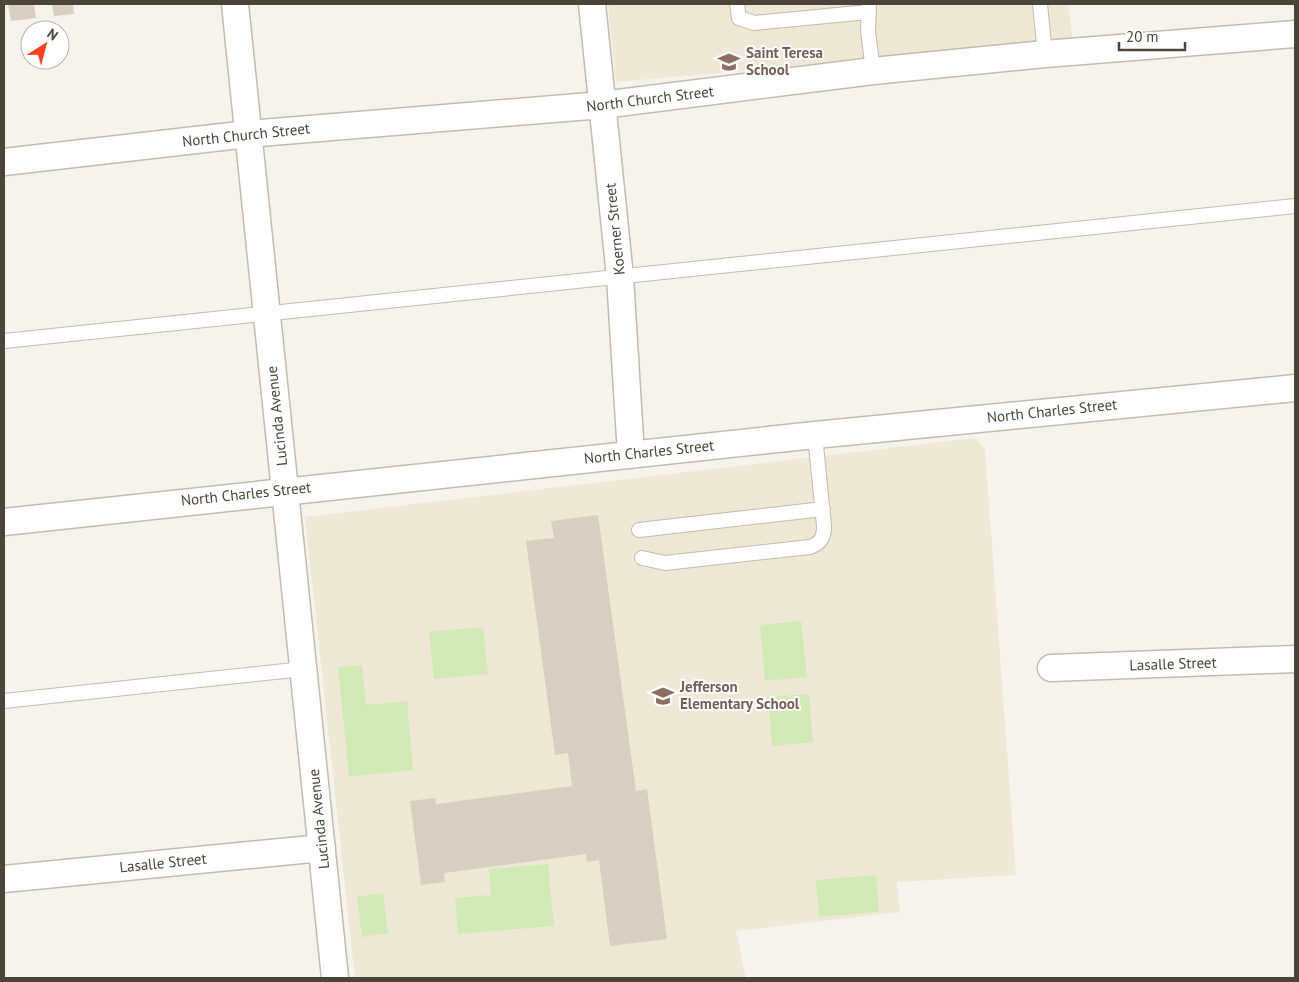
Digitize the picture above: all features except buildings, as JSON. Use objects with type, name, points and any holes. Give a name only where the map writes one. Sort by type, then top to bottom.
[{"type":"street","name":"Lucinda Avenue","points":[[235,4],[335,978]]},
{"type":"street","name":"Koerner Street","points":[[592,4],[620,277],[631,455]]},
{"type":"street","name":"North Church Street","points":[[4,162],[248,134],[602,105],[872,71],[1045,54],[1295,34]]},
{"type":"street","name":"North Charles Street","points":[[4,522],[285,490],[631,455],[815,434],[1295,388]]},
{"type":"street","name":"Lasalle Street","points":[[1051,668],[1295,659]]},
{"type":"street","name":"Lasalle Street","points":[[4,879],[322,848]]},
{"type":"lane","points":[[737,4],[739,18],[754,24],[869,8],[872,71]]},
{"type":"lane","points":[[1040,4],[1045,54]]},
{"type":"lane","points":[[4,341],[1295,206]]},
{"type":"lane","points":[[642,558],[665,563],[810,547],[816,544],[823,537],[823,509],[815,434]]},
{"type":"lane","points":[[639,530],[823,509]]},
{"type":"lane","points":[[4,701],[303,669]]},
{"type":"shaded area","name":"Saint Teresa School","points":[[608,4],[1068,4],[1073,42],[616,82]]},
{"type":"shaded area","name":"Jefferson Elementary School","points":[[975,438],[985,449],[1016,875],[897,882],[900,912],[736,931],[746,978],[355,978],[305,517]]},
{"type":"green space","points":[[801,621],[807,677],[765,681],[760,625]]},
{"type":"green space","points":[[483,627],[488,674],[434,679],[429,632]]},
{"type":"green space","points":[[362,665],[366,705],[407,701],[413,770],[349,777],[338,667]]},
{"type":"green space","points":[[809,694],[813,742],[772,746],[768,697]]},
{"type":"green space","points":[[548,864],[554,926],[458,934],[455,898],[491,895],[489,869]]},
{"type":"green space","points":[[876,875],[879,912],[819,917],[816,880]]},
{"type":"green space","points":[[383,893],[388,933],[362,937],[357,897]]},
{"type":"place","name":"Saint Teresa School","points":[[729,62]]},
{"type":"place","name":"Jefferson Elementary School","points":[[663,696]]}]
